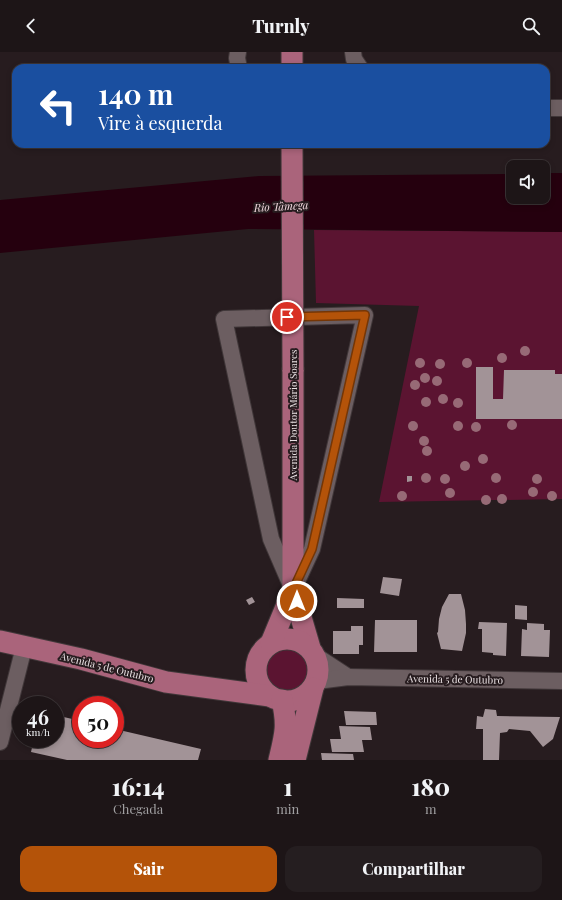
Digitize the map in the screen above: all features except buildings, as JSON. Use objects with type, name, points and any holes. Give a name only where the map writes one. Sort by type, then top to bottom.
[{"type":"main road","name":"Avenida Doutor Mário Soares","points":[[292,148],[293,590],[313,652]]},
{"type":"main road","name":"Avenida Doutor Mário Soares","points":[[265,650],[293,590]]},
{"type":"main road","points":[[215,688],[240,676],[265,650],[280,639],[291,638],[302,642],[313,652],[318,664],[319,673],[295,760]]},
{"type":"main road","name":"Avenida 5 de Outubro","points":[[0,642],[81,659],[166,682],[276,698]]},
{"type":"main road","points":[[265,650],[256,665],[256,674],[264,690],[276,698],[291,701],[299,699],[307,694],[315,684]]},
{"type":"main road","points":[[276,698],[285,715],[286,727],[279,760]]},
{"type":"street","points":[[238,52],[238,64]]},
{"type":"street","points":[[550,108],[562,108]]},
{"type":"street","points":[[365,315],[312,549],[293,590],[271,539],[224,319],[365,315]]},
{"type":"street","points":[[0,742],[24,647]]},
{"type":"street","points":[[313,652],[348,677]]},
{"type":"street","name":"Avenida 5 de Outubro","points":[[315,684],[348,677],[562,681]]},
{"type":"shaded area","points":[[314,230],[562,232],[562,499],[379,502],[419,306],[316,303]]},
{"type":"shaded area","points":[[283,649],[291,649],[299,652],[305,658],[308,670],[305,682],[299,688],[291,691],[283,691],[275,688],[269,682],[266,674],[266,666],[269,658],[275,652]]},
{"type":"water","name":"Rio Tâmega","points":[[550,173],[562,173],[562,232],[248,229],[0,253],[0,200],[259,176],[506,174],[506,204],[550,204]]},
{"type":"route","points":[[287,317],[365,315],[312,549],[293,590],[297,601]]}]
